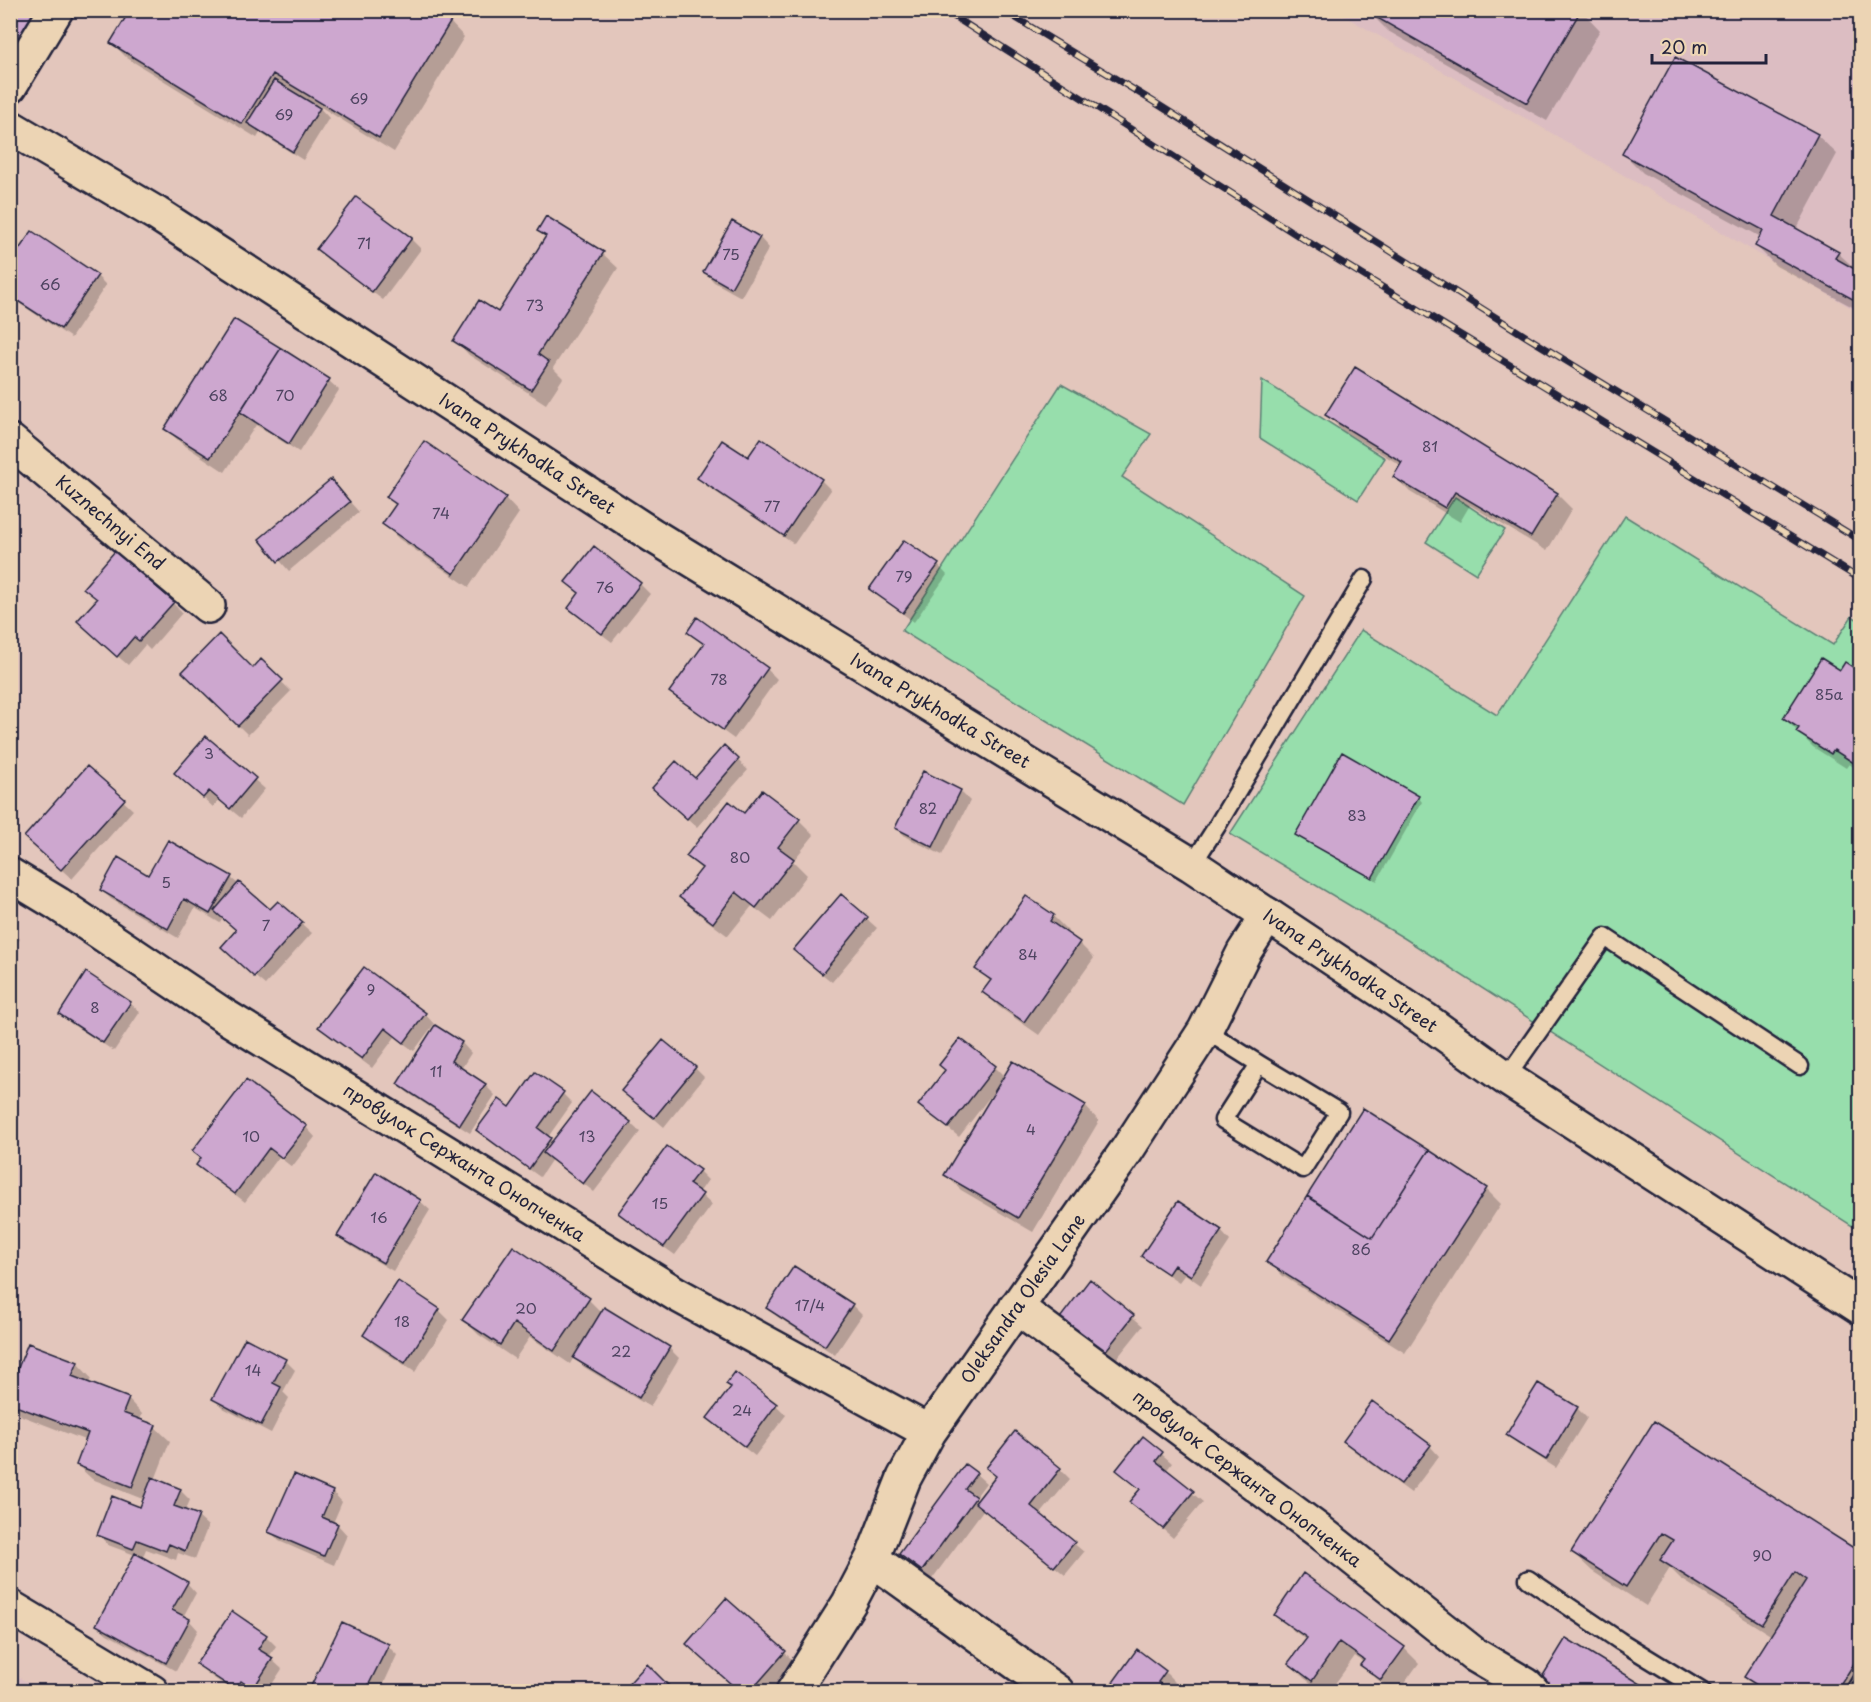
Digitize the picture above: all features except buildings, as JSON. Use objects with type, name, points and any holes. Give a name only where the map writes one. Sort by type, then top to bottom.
[{"type":"street","points":[[10,86],[56,10]]},
{"type":"street","name":"Ivana Prykhodka Street","points":[[10,127],[157,214],[652,535],[1192,865],[1424,1019],[1506,1078],[1860,1307]]},
{"type":"street","name":"Kuznechnyi End","points":[[10,441],[208,606]]},
{"type":"street","name":"провулок Сержанта Онопченка","points":[[10,875],[58,904],[223,1015],[676,1294],[929,1432]]},
{"type":"street","name":"Oleksandra Olesia Lane","points":[[793,1692],[849,1603],[872,1559],[904,1478],[929,1432],[1127,1150],[1205,1030],[1244,952],[1268,915]]},
{"type":"street","name":"провулок Сержанта Онопченка","points":[[1016,1307],[1319,1531],[1475,1654],[1526,1685],[1533,1692]]},
{"type":"street","points":[[872,1559],[1057,1692]]},
{"type":"street","points":[[10,1607],[152,1692]]},
{"type":"lane","points":[[1192,865],[1364,579]]},
{"type":"lane","points":[[1506,1078],[1605,937],[1800,1066]]},
{"type":"lane","points":[[1205,1030],[1339,1112],[1303,1169],[1223,1120],[1259,1064]]},
{"type":"lane","points":[[1528,1580],[1703,1692]]},
{"type":"lane","points":[[1854,1692],[1860,1682]]},
{"type":"shaded area","points":[[1335,11],[1860,11],[1860,313],[1548,131]]},
{"type":"shaded area","points":[[11,1673],[42,1691],[11,1691]]},
{"type":"green space","points":[[1262,380],[1385,458],[1358,500],[1260,438]]},
{"type":"green space","points":[[1061,384],[1151,434],[1122,477],[1305,596],[1183,805],[902,631]]},
{"type":"green space","points":[[1455,497],[1505,530],[1476,574],[1426,542]]},
{"type":"green space","points":[[1625,516],[1833,645],[1852,616],[1860,621],[1860,1231],[1404,938],[1230,834],[1361,630],[1497,715]]},
{"type":"railway","points":[[944,10],[1297,235],[1860,579]]},
{"type":"railway","points":[[1003,10],[1154,102],[1527,337],[1860,540]]}]
